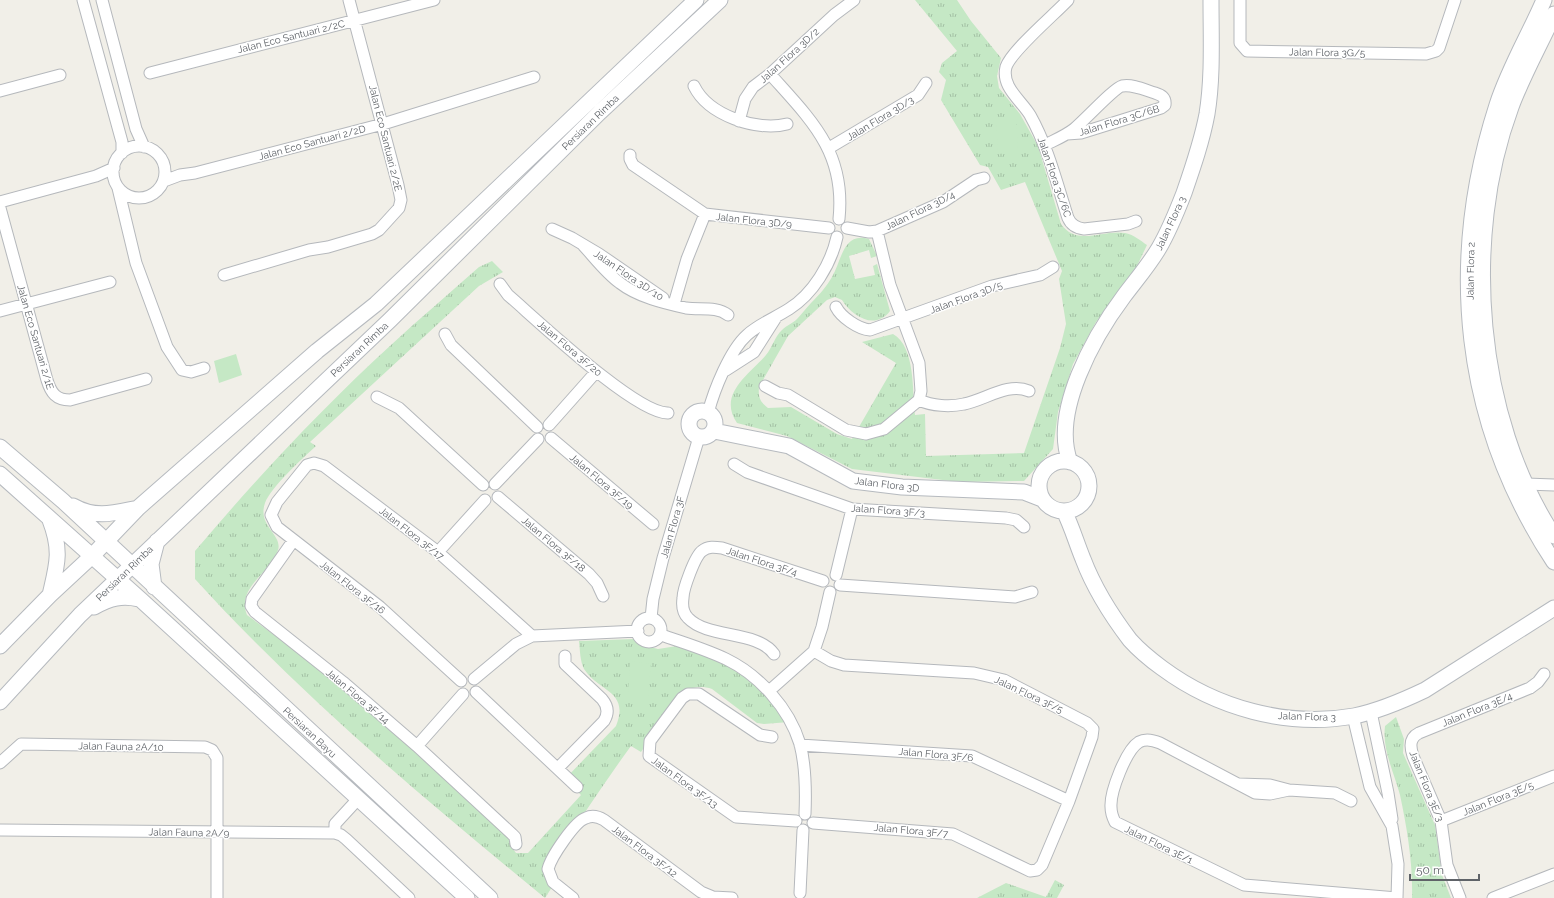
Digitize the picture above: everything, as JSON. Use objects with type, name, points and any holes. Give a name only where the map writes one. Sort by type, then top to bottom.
[{"type":"street","points":[[0,202],[96,176],[114,168],[122,153],[122,142],[83,0]]},
{"type":"street","points":[[102,0],[136,129],[144,147]]},
{"type":"street","name":"Jalan Eco Santuari 2/2E","points":[[224,274],[372,234],[379,230],[399,208],[401,200],[383,124],[349,0]]},
{"type":"street","name":"Jalan Eco Santuari 2/2C","points":[[150,73],[434,0]]},
{"type":"street","name":"Persiaran Rimba","points":[[0,646],[50,595],[106,542],[138,508],[311,356],[376,304],[696,0]]},
{"type":"street","name":"Persiaran Rimba","points":[[0,702],[80,615],[131,565],[390,320],[600,112],[720,0]]},
{"type":"street","name":"Jalan Flora 3D/2","points":[[739,121],[749,92],[797,48],[854,0]]},
{"type":"street","name":"Jalan Flora 3C/6C","points":[[1068,0],[1011,58],[1006,73],[1010,89],[1029,114],[1045,145],[1068,218],[1075,227],[1084,229],[1128,224],[1136,220]]},
{"type":"street","name":"Jalan Flora 3","points":[[1074,529],[1079,506],[1084,500],[1088,485],[1083,471],[1067,456],[1064,434],[1069,407],[1078,376],[1108,319],[1159,248],[1183,195],[1200,144],[1210,85],[1211,0]]},
{"type":"street","name":"Jalan Flora 3G/5","points":[[1240,0],[1240,46],[1245,50],[1426,54],[1436,51],[1439,48],[1455,0]]},
{"type":"street","name":"Jalan Flora 2","points":[[1544,0],[1517,57],[1498,103],[1486,143],[1475,188],[1468,284],[1480,391],[1495,446],[1533,530],[1554,562]]},
{"type":"street","name":"Jalan Flora 2","points":[[1554,14],[1511,108],[1489,191],[1482,284],[1486,332],[1494,388],[1509,442],[1526,484],[1545,523],[1554,536]]},
{"type":"street","points":[[765,386],[788,395],[846,430],[859,433],[874,433],[884,429],[919,400],[921,391],[919,362],[890,285],[877,231],[865,231],[843,224],[834,220],[830,228],[832,235],[837,237],[844,235],[843,224],[839,186],[829,148],[808,116],[770,74]]},
{"type":"street","points":[[0,91],[60,75]]},
{"type":"street","name":"Jalan Eco Santuari 2/2D","points":[[164,181],[180,175],[195,173],[383,124],[534,77]]},
{"type":"street","name":"Jalan Flora 3D/3","points":[[829,148],[918,95],[926,83]]},
{"type":"street","points":[[694,86],[700,95],[720,112],[730,118],[739,121],[773,126],[787,124]]},
{"type":"street","name":"Jalan Flora 3C/6B","points":[[1045,145],[1067,134],[1094,112],[1114,90],[1122,86],[1138,87],[1162,96],[1165,100],[1165,105],[1161,108],[1081,133],[1067,134]]},
{"type":"street","points":[[122,153],[132,147],[144,147],[157,153],[165,166],[180,175]]},
{"type":"street","name":"Jalan Flora 3D/9","points":[[630,154],[630,159],[633,165],[687,204],[705,214],[830,228]]},
{"type":"street","points":[[96,176],[117,185],[130,197],[144,198],[156,192],[164,181],[165,166]]},
{"type":"street","points":[[114,168],[136,263],[167,347],[182,370],[191,372],[204,368]]},
{"type":"street","name":"Jalan Flora 3D/4","points":[[877,231],[943,202],[976,180],[984,178]]},
{"type":"street","points":[[125,214],[137,198]]},
{"type":"street","name":"Jalan Eco Santuari 2/1E","points":[[0,208],[49,387],[53,394],[60,400],[70,400],[146,379]]},
{"type":"street","points":[[674,304],[687,259],[705,214]]},
{"type":"street","name":"Jalan Flora 3D/10","points":[[552,229],[583,245],[674,304],[687,308],[721,311],[728,315]]},
{"type":"street","points":[[708,413],[715,390],[736,348],[747,334],[790,308],[812,288],[828,261],[837,237]]},
{"type":"street","name":"Jalan Flora 3D/5","points":[[836,306],[841,315],[866,330],[874,330],[992,286],[1040,275],[1053,267]]},
{"type":"street","points":[[0,311],[110,282]]},
{"type":"street","name":"Jalan Flora 3F/20","points":[[500,284],[508,295],[596,372],[654,410],[668,413]]},
{"type":"street","points":[[726,370],[754,352],[771,323],[780,314]]},
{"type":"street","points":[[445,334],[451,345],[536,427]]},
{"type":"street","points":[[549,425],[596,372]]},
{"type":"street","points":[[919,400],[930,404],[959,405],[1010,389],[1020,388],[1029,391]]},
{"type":"street","points":[[377,397],[399,408],[483,485]]},
{"type":"street","points":[[708,413],[714,418],[714,430],[707,436],[699,437],[690,428],[690,420],[696,414],[708,413]]},
{"type":"street","points":[[542,423],[549,425],[553,431],[551,438],[545,441],[538,439],[535,433],[536,427],[542,423]]},
{"type":"street","name":"Jalan Flora 3D","points":[[714,430],[789,446],[844,477],[866,484],[955,490],[1024,492],[1042,499]]},
{"type":"street","name":"Jalan Flora 3F","points":[[651,618],[653,599],[663,558],[699,437]]},
{"type":"street","name":"Jalan Flora 3F/19","points":[[551,438],[653,524]]},
{"type":"street","points":[[495,484],[538,439]]},
{"type":"street","points":[[0,447],[63,501],[84,513],[107,515],[138,508]]},
{"type":"street","points":[[1067,456],[1047,468],[1039,483],[1039,491],[1042,499],[1048,506],[1055,510],[1064,511],[1079,506]]},
{"type":"street","name":"Jalan Flora 3F/17","points":[[288,487],[308,465],[314,462],[321,464],[438,552],[532,636]]},
{"type":"street","name":"Jalan Flora 3F/3","points":[[734,464],[747,472],[852,509],[1006,518],[1016,520],[1024,527]]},
{"type":"street","name":"Persiaran Bayu","points":[[0,474],[467,898]]},
{"type":"street","points":[[488,483],[495,484],[499,490],[498,497],[492,501],[485,500],[481,494],[483,485],[488,483]]},
{"type":"street","points":[[1024,492],[1039,483]]},
{"type":"street","points":[[1526,484],[1554,485]]},
{"type":"street","name":"Jalan Flora 3F/16","points":[[288,487],[275,504],[271,515],[277,528],[380,607],[461,681]]},
{"type":"street","name":"Jalan Flora 3F/18","points":[[498,497],[589,574],[597,583],[604,596]]},
{"type":"street","points":[[438,552],[485,500]]},
{"type":"street","name":"Persiaran Bayu","points":[[63,501],[490,898]]},
{"type":"street","points":[[830,592],[837,590],[852,509]]},
{"type":"street","name":"Jalan Flora 3","points":[[1064,511],[1074,529],[1083,558],[1095,586],[1112,614],[1132,641],[1153,661],[1177,679],[1203,694],[1234,706],[1283,717],[1325,718],[1353,716],[1371,712],[1425,690],[1554,608]]},
{"type":"street","points":[[50,520],[57,537],[58,558],[50,595]]},
{"type":"street","points":[[154,587],[151,564],[158,540]]},
{"type":"street","name":"Jalan Flora 3F/14","points":[[293,541],[254,596],[251,602],[252,609],[262,619],[337,677],[417,746],[508,830],[515,837],[516,844]]},
{"type":"street","name":"Jalan Flora 3F/4","points":[[774,654],[762,644],[703,627],[688,618],[684,612],[682,597],[698,555],[707,548],[713,546],[823,581]]},
{"type":"street","points":[[830,592],[824,586],[823,581],[827,576],[869,589],[1015,597],[1032,592]]},
{"type":"street","points":[[769,691],[814,651],[822,627],[830,592]]},
{"type":"street","points":[[80,615],[104,601],[116,597],[126,596],[140,600]]},
{"type":"street","points":[[651,618],[660,624],[660,635],[656,640],[650,642],[640,638],[638,632],[638,625],[642,621],[651,618]]},
{"type":"street","points":[[474,679],[516,644],[532,636],[638,632]]},
{"type":"street","points":[[660,635],[728,660],[747,671],[769,691],[788,718],[800,745],[805,774],[805,814]]},
{"type":"street","name":"Jalan Flora 3F/5","points":[[814,651],[831,661],[844,665],[974,673],[992,676],[1017,686],[1088,722],[1093,729],[1092,736],[1069,802]]},
{"type":"street","points":[[558,768],[604,721],[608,712],[607,706],[602,699],[566,664],[566,656]]},
{"type":"street","name":"Jalan Flora 3E/4","points":[[1411,744],[1413,738],[1417,734],[1530,688],[1538,682],[1544,674]]},
{"type":"street","points":[[467,677],[474,679],[478,685],[476,692],[470,696],[463,694],[459,688],[461,681],[467,677]]},
{"type":"street","points":[[476,692],[577,787]]},
{"type":"street","points":[[417,746],[463,694]]},
{"type":"street","name":"Jalan Flora 3F/13","points":[[772,737],[760,735],[699,694],[688,694],[682,698],[650,741],[649,756],[736,817],[796,821]]},
{"type":"street","points":[[1371,712],[1388,793],[1398,864],[1397,898]]},
{"type":"street","points":[[1353,716],[1370,788],[1392,826]]},
{"type":"street","name":"Jalan Flora 3E/1","points":[[1351,801],[1335,793],[1289,790],[1274,794],[1262,794],[1247,790],[1239,784],[1154,740],[1144,740],[1132,748],[1120,772],[1111,802],[1115,822],[1244,885],[1397,898]]},
{"type":"street","name":"Jalan Fauna 2A/10","points":[[0,763],[21,744],[205,747],[212,750],[217,758],[217,832]]},
{"type":"street","name":"Jalan Flora 3E/3","points":[[1411,744],[1413,756],[1442,821],[1447,865],[1460,898]]},
{"type":"street","name":"Jalan Flora 3F/6","points":[[800,745],[972,756],[1069,802]]},
{"type":"street","name":"Jalan Flora 3E/5","points":[[1442,821],[1554,776]]},
{"type":"street","points":[[358,799],[335,824],[335,833],[346,839],[409,898]]},
{"type":"street","name":"Jalan Flora 3F/7","points":[[813,823],[953,834],[1030,872],[1040,867],[1054,840],[1069,802]]},
{"type":"street","points":[[805,814],[811,817],[813,823],[810,829],[803,830],[798,827],[796,821],[799,816],[805,814]]},
{"type":"street","name":"Jalan Flora 3F/12","points":[[573,898],[553,882],[548,869],[553,857],[582,819],[593,817],[601,818],[700,892],[713,897],[732,898]]},
{"type":"street","name":"Jalan Fauna 2A/9","points":[[0,830],[335,833]]},
{"type":"street","points":[[799,896],[803,830]]},
{"type":"street","points":[[217,832],[217,898]]},
{"type":"street","points":[[1493,898],[1554,874]]},
{"type":"green space","points":[[915,0],[957,0],[971,21],[1001,58],[997,76],[999,88],[1020,114],[1038,146],[1061,224],[1067,231],[1075,235],[1082,236],[1117,232],[1125,233],[1134,236],[1147,245],[1135,270],[1096,322],[1073,364],[1058,412],[1053,449],[1024,481],[959,482],[852,469],[787,436],[737,423],[732,413],[731,403],[733,394],[738,385],[766,355],[775,339],[784,328],[797,319],[825,287],[832,277],[844,249],[854,239],[869,239],[877,256],[871,258],[869,250],[849,256],[855,279],[875,275],[873,266],[877,264],[890,311],[884,317],[871,321],[858,316],[846,306],[842,300],[835,297],[827,300],[788,336],[759,387],[759,396],[763,404],[768,408],[791,407],[837,434],[852,439],[896,363],[862,342],[893,334],[900,340],[906,349],[909,359],[912,371],[915,415],[925,414],[926,456],[1024,453],[1060,348],[1066,324],[1059,279],[1062,271],[1025,182],[1001,190],[988,167],[980,165],[941,100],[946,80],[939,72],[942,63],[957,51]]},
{"type":"green space","points":[[1016,119],[1018,152],[998,154],[996,121]]},
{"type":"green space","points":[[492,261],[503,272],[479,286],[310,442],[316,446],[288,473],[268,496],[263,511],[264,518],[277,540],[279,545],[278,550],[269,566],[250,588],[246,596],[245,605],[247,615],[307,659],[385,724],[510,836],[513,849],[516,853],[528,853],[581,795],[565,779],[616,726],[619,706],[616,699],[611,693],[590,677],[584,669],[579,641],[634,639],[646,646],[658,649],[677,646],[727,664],[754,680],[789,722],[764,724],[757,723],[712,689],[699,687],[684,692],[641,752],[631,746],[550,862],[554,884],[545,898],[409,784],[320,705],[235,622],[195,579],[195,551],[242,497],[314,419],[402,335],[479,267]]},
{"type":"green space","points":[[236,354],[242,375],[219,383],[214,361]]},
{"type":"green space","points":[[630,661],[651,664],[648,698],[628,696]]},
{"type":"green space","points":[[1396,717],[1404,739],[1403,753],[1435,825],[1442,875],[1451,898],[1412,898],[1409,846],[1405,820],[1400,795],[1385,744],[1385,726]]},
{"type":"green space","points":[[1055,880],[1064,885],[1057,898],[977,898],[1006,883],[1046,897]]}]
